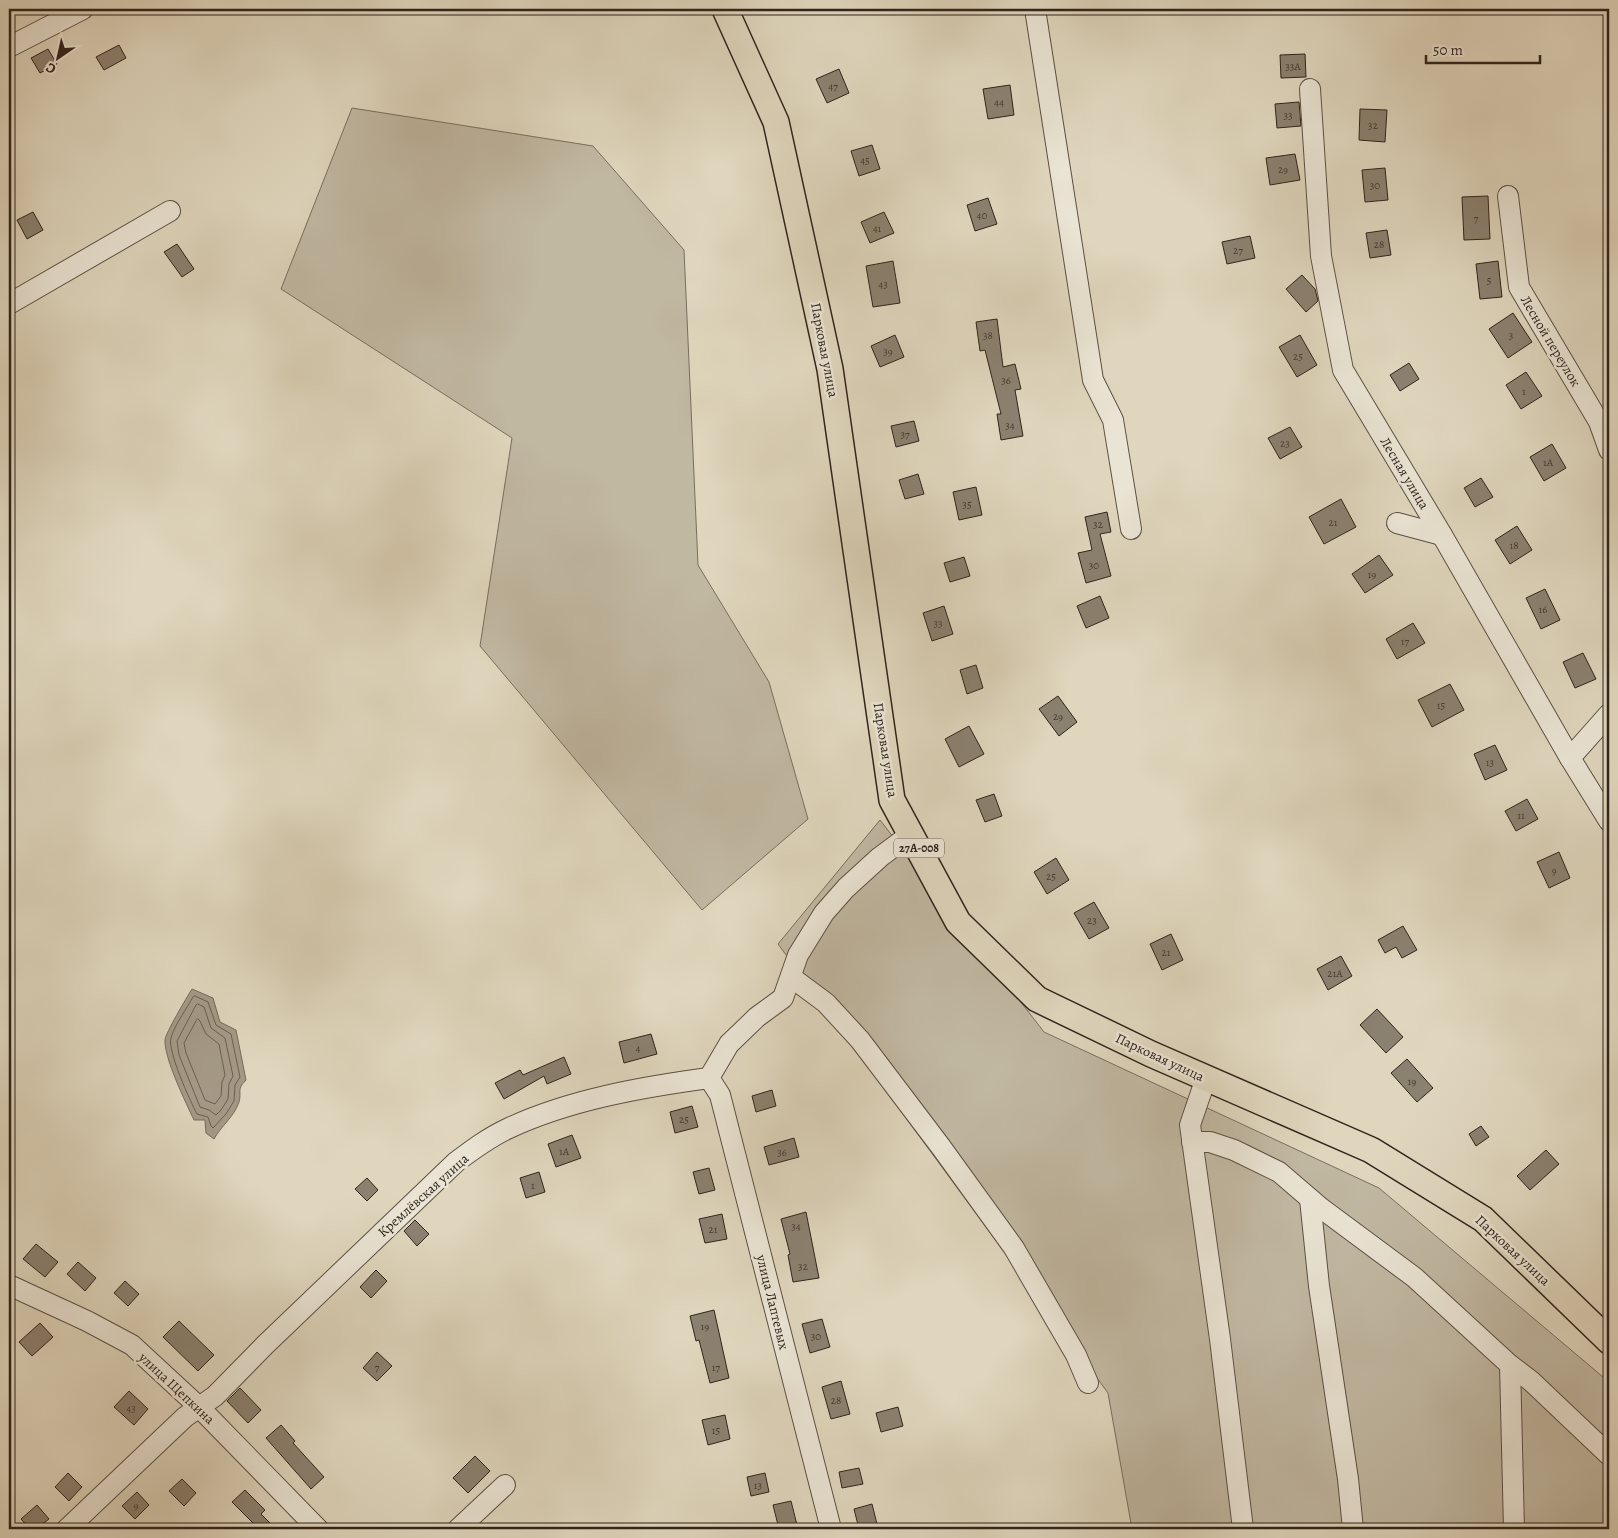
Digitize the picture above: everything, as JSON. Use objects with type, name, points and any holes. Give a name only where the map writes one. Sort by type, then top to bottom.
[{"type":"main road","name":"Парковая улица","points":[[725,9],[776,122],[830,369],[892,800],[958,922],[1037,999],[1151,1054],[1371,1150],[1483,1219],[1609,1341]]},
{"type":"street","points":[[9,47],[83,9]]},
{"type":"street","points":[[1035,9],[1093,380],[1113,420],[1131,529]]},
{"type":"street","name":"Лесная улица","points":[[1310,89],[1321,256],[1343,370],[1442,536],[1570,758],[1609,821]]},
{"type":"street","name":"Лесной переулок","points":[[1508,196],[1519,287],[1599,422],[1609,450]]},
{"type":"street","points":[[9,304],[170,211]]},
{"type":"street","points":[[1396,523],[1442,536]]},
{"type":"street","points":[[1570,758],[1609,714]]},
{"type":"street","points":[[709,1078],[730,1044],[757,1017],[784,998],[798,955],[824,914],[846,888],[880,857],[911,834]]},
{"type":"street","points":[[791,977],[826,1003],[860,1040],[941,1147],[1014,1248],[1076,1355],[1088,1383]]},
{"type":"street","name":"Кремлёвская улица","points":[[67,1529],[185,1417],[215,1396],[265,1345],[456,1162],[481,1144],[537,1116],[581,1102],[676,1082],[709,1078]]},
{"type":"street","name":"улица Лаптевых","points":[[709,1078],[720,1095],[831,1529]]},
{"type":"street","points":[[1206,1078],[1190,1125],[1243,1529]]},
{"type":"street","points":[[1192,1142],[1210,1142],[1279,1172],[1310,1199],[1414,1277],[1510,1365],[1531,1381],[1609,1455]]},
{"type":"street","points":[[1310,1199],[1319,1286],[1348,1479],[1353,1529]]},
{"type":"street","name":"улица Щепкина","points":[[9,1285],[87,1321],[132,1345],[200,1406],[318,1529]]},
{"type":"street","points":[[1510,1365],[1514,1529]]},
{"type":"street","points":[[458,1529],[505,1485]]},
{"type":"shaded area","points":[[352,108],[593,146],[684,250],[698,565],[769,682],[808,819],[702,910],[480,646],[512,438],[281,289]]},
{"type":"shaded area","points":[[880,820],[1044,1032],[1379,1188],[1609,1382],[1609,1529],[1132,1529],[1108,1393],[778,944]]},
{"type":"water","points":[[192,989],[213,998],[220,1022],[236,1030],[246,1080],[240,1088],[240,1098],[237,1107],[214,1139],[206,1133],[205,1120],[194,1120],[176,1080],[166,1048],[165,1040]]},
{"type":"building","points":[[119,45],[126,58],[104,70],[96,57]]},
{"type":"building","points":[[48,49],[57,64],[40,73],[31,58]]},
{"type":"building","points":[[1305,54],[1306,77],[1281,78],[1280,55]]},
{"type":"building","points":[[839,69],[849,93],[827,103],[816,79]]},
{"type":"building","points":[[1010,85],[1014,115],[988,119],[983,89]]},
{"type":"building","points":[[1299,102],[1301,126],[1277,128],[1275,104]]},
{"type":"building","points":[[1360,109],[1387,110],[1385,142],[1359,140]]},
{"type":"building","points":[[872,145],[880,169],[859,176],[851,151]]},
{"type":"building","points":[[1295,154],[1300,180],[1270,185],[1266,158]]},
{"type":"building","points":[[1385,168],[1388,200],[1365,202],[1362,170]]},
{"type":"building","points":[[1488,196],[1490,239],[1464,240],[1462,197]]},
{"type":"building","points":[[988,198],[997,224],[975,231],[967,205]]},
{"type":"building","points":[[33,212],[43,230],[27,239],[17,220]]},
{"type":"building","points":[[884,212],[894,233],[870,243],[861,222]]},
{"type":"building","points":[[1387,230],[1391,255],[1370,258],[1366,233]]},
{"type":"building","points":[[1250,236],[1255,258],[1227,264],[1222,242]]},
{"type":"building","points":[[177,244],[194,269],[182,277],[164,252]]},
{"type":"building","points":[[893,261],[900,303],[873,307],[866,266]]},
{"type":"building","points":[[1498,261],[1502,297],[1480,299],[1476,264]]},
{"type":"building","points":[[1302,275],[1315,289],[1318,301],[1306,312],[1286,289]]},
{"type":"building","points":[[1513,313],[1532,342],[1508,358],[1489,329]]},
{"type":"building","points":[[997,319],[1003,367],[1015,364],[1021,389],[1015,390],[1023,436],[1001,440],[997,414],[1001,414],[985,350],[980,351],[976,322]]},
{"type":"building","points":[[895,335],[904,357],[880,367],[871,346]]},
{"type":"building","points":[[1300,335],[1317,365],[1297,377],[1279,347]]},
{"type":"building","points":[[1409,363],[1419,379],[1400,391],[1390,375]]},
{"type":"building","points":[[1526,372],[1542,396],[1521,409],[1506,385]]},
{"type":"building","points":[[914,421],[919,441],[896,447],[891,426]]},
{"type":"building","points":[[1290,427],[1302,447],[1280,459],[1268,438]]},
{"type":"building","points":[[1552,444],[1566,468],[1544,481],[1530,457]]},
{"type":"building","points":[[918,474],[924,494],[905,499],[899,480]]},
{"type":"building","points":[[1481,478],[1493,497],[1475,507],[1464,488]]},
{"type":"building","points":[[976,487],[982,515],[959,520],[953,492]]},
{"type":"building","points":[[1341,499],[1356,527],[1324,544],[1309,517]]},
{"type":"building","points":[[1107,512],[1111,532],[1100,534],[1111,576],[1086,583],[1078,553],[1092,550],[1085,517]]},
{"type":"building","points":[[1517,526],[1532,550],[1510,564],[1495,540]]},
{"type":"building","points":[[1379,555],[1393,575],[1365,593],[1352,574]]},
{"type":"building","points":[[964,557],[970,576],[950,582],[944,563]]},
{"type":"building","points":[[1545,589],[1560,620],[1541,629],[1526,598]]},
{"type":"building","points":[[1100,596],[1109,618],[1086,628],[1077,606]]},
{"type":"building","points":[[944,606],[953,634],[932,641],[923,613]]},
{"type":"building","points":[[1413,623],[1425,643],[1397,659],[1386,639]]},
{"type":"building","points":[[1583,653],[1596,679],[1575,688],[1563,662]]},
{"type":"building","points":[[976,665],[983,688],[967,694],[960,670]]},
{"type":"building","points":[[1450,684],[1464,710],[1432,727],[1418,700]]},
{"type":"building","points":[[1058,696],[1077,722],[1059,736],[1039,709]]},
{"type":"building","points":[[969,726],[984,754],[959,767],[945,739]]},
{"type":"building","points":[[1495,745],[1507,770],[1485,780],[1474,754]]},
{"type":"building","points":[[994,794],[1002,816],[985,822],[976,800]]},
{"type":"building","points":[[1527,799],[1538,819],[1516,831],[1505,811]]},
{"type":"building","points":[[1559,852],[1570,878],[1549,888],[1537,862]]},
{"type":"building","points":[[1056,858],[1069,880],[1047,894],[1034,872]]},
{"type":"building","points":[[1094,902],[1109,928],[1089,939],[1074,913]]},
{"type":"building","points":[[1403,926],[1417,950],[1402,958],[1396,947],[1385,953],[1378,940]]},
{"type":"building","points":[[1171,934],[1183,960],[1162,970],[1150,944]]},
{"type":"building","points":[[1341,956],[1352,976],[1328,990],[1317,969]]},
{"type":"building","points":[[1377,1009],[1403,1037],[1386,1053],[1360,1025]]},
{"type":"building","points":[[651,1034],[657,1054],[624,1063],[619,1042]]},
{"type":"building","points":[[564,1057],[571,1074],[547,1084],[544,1076],[504,1099],[495,1083],[520,1070],[523,1075]]},
{"type":"building","points":[[1407,1059],[1433,1088],[1417,1102],[1391,1073]]},
{"type":"building","points":[[772,1090],[776,1106],[756,1112],[752,1096]]},
{"type":"building","points":[[692,1106],[698,1127],[675,1133],[670,1112]]},
{"type":"building","points":[[1481,1126],[1489,1137],[1476,1146],[1469,1134]]},
{"type":"building","points":[[572,1135],[581,1158],[556,1167],[548,1144]]},
{"type":"building","points":[[794,1138],[799,1157],[769,1165],[764,1147]]},
{"type":"building","points":[[1546,1150],[1559,1164],[1530,1190],[1517,1176]]},
{"type":"building","points":[[709,1168],[715,1190],[699,1194],[693,1172]]},
{"type":"building","points":[[539,1172],[545,1192],[526,1198],[520,1178]]},
{"type":"building","points":[[367,1178],[378,1190],[367,1201],[355,1189]]},
{"type":"building","points":[[806,1212],[819,1278],[793,1282],[788,1255],[790,1254],[781,1219]]},
{"type":"building","points":[[722,1214],[727,1239],[705,1243],[699,1219]]},
{"type":"building","points":[[415,1220],[429,1234],[417,1246],[404,1231]]},
{"type":"building","points":[[36,1244],[58,1262],[45,1277],[23,1259]]},
{"type":"building","points":[[78,1262],[96,1278],[85,1291],[67,1274]]},
{"type":"building","points":[[376,1270],[387,1281],[371,1298],[360,1287]]},
{"type":"building","points":[[125,1281],[139,1294],[128,1306],[114,1293]]},
{"type":"building","points":[[714,1310],[729,1378],[710,1383],[699,1340],[696,1341],[690,1316]]},
{"type":"building","points":[[822,1319],[830,1347],[810,1353],[802,1324]]},
{"type":"building","points":[[179,1321],[214,1355],[198,1371],[163,1337]]},
{"type":"building","points":[[40,1323],[53,1337],[32,1356],[19,1342]]},
{"type":"building","points":[[377,1352],[392,1366],[377,1381],[363,1368]]},
{"type":"building","points":[[841,1381],[850,1414],[831,1419],[822,1387]]},
{"type":"building","points":[[240,1388],[261,1410],[248,1423],[227,1401]]},
{"type":"building","points":[[129,1391],[148,1409],[134,1425],[114,1407]]},
{"type":"building","points":[[898,1407],[903,1426],[881,1432],[876,1413]]},
{"type":"building","points":[[725,1415],[730,1439],[708,1445],[702,1420]]},
{"type":"building","points":[[281,1425],[295,1441],[293,1443],[324,1477],[311,1489],[266,1438]]},
{"type":"building","points":[[475,1456],[490,1471],[468,1493],[453,1478]]},
{"type":"building","points":[[859,1468],[863,1484],[842,1488],[839,1472]]},
{"type":"building","points":[[68,1473],[82,1487],[69,1501],[55,1487]]},
{"type":"building","points":[[765,1473],[769,1492],[751,1496],[747,1477]]},
{"type":"building","points":[[182,1479],[196,1493],[184,1506],[169,1491]]},
{"type":"building","points":[[245,1490],[265,1510],[261,1514],[276,1529],[259,1529],[232,1502]]},
{"type":"building","points":[[137,1492],[149,1505],[135,1519],[122,1506]]},
{"type":"building","points":[[791,1501],[798,1529],[779,1529],[773,1505]]},
{"type":"building","points":[[872,1504],[877,1524],[859,1529],[854,1509]]},
{"type":"building","points":[[37,1505],[49,1519],[36,1529],[30,1529],[21,1519]]}]
